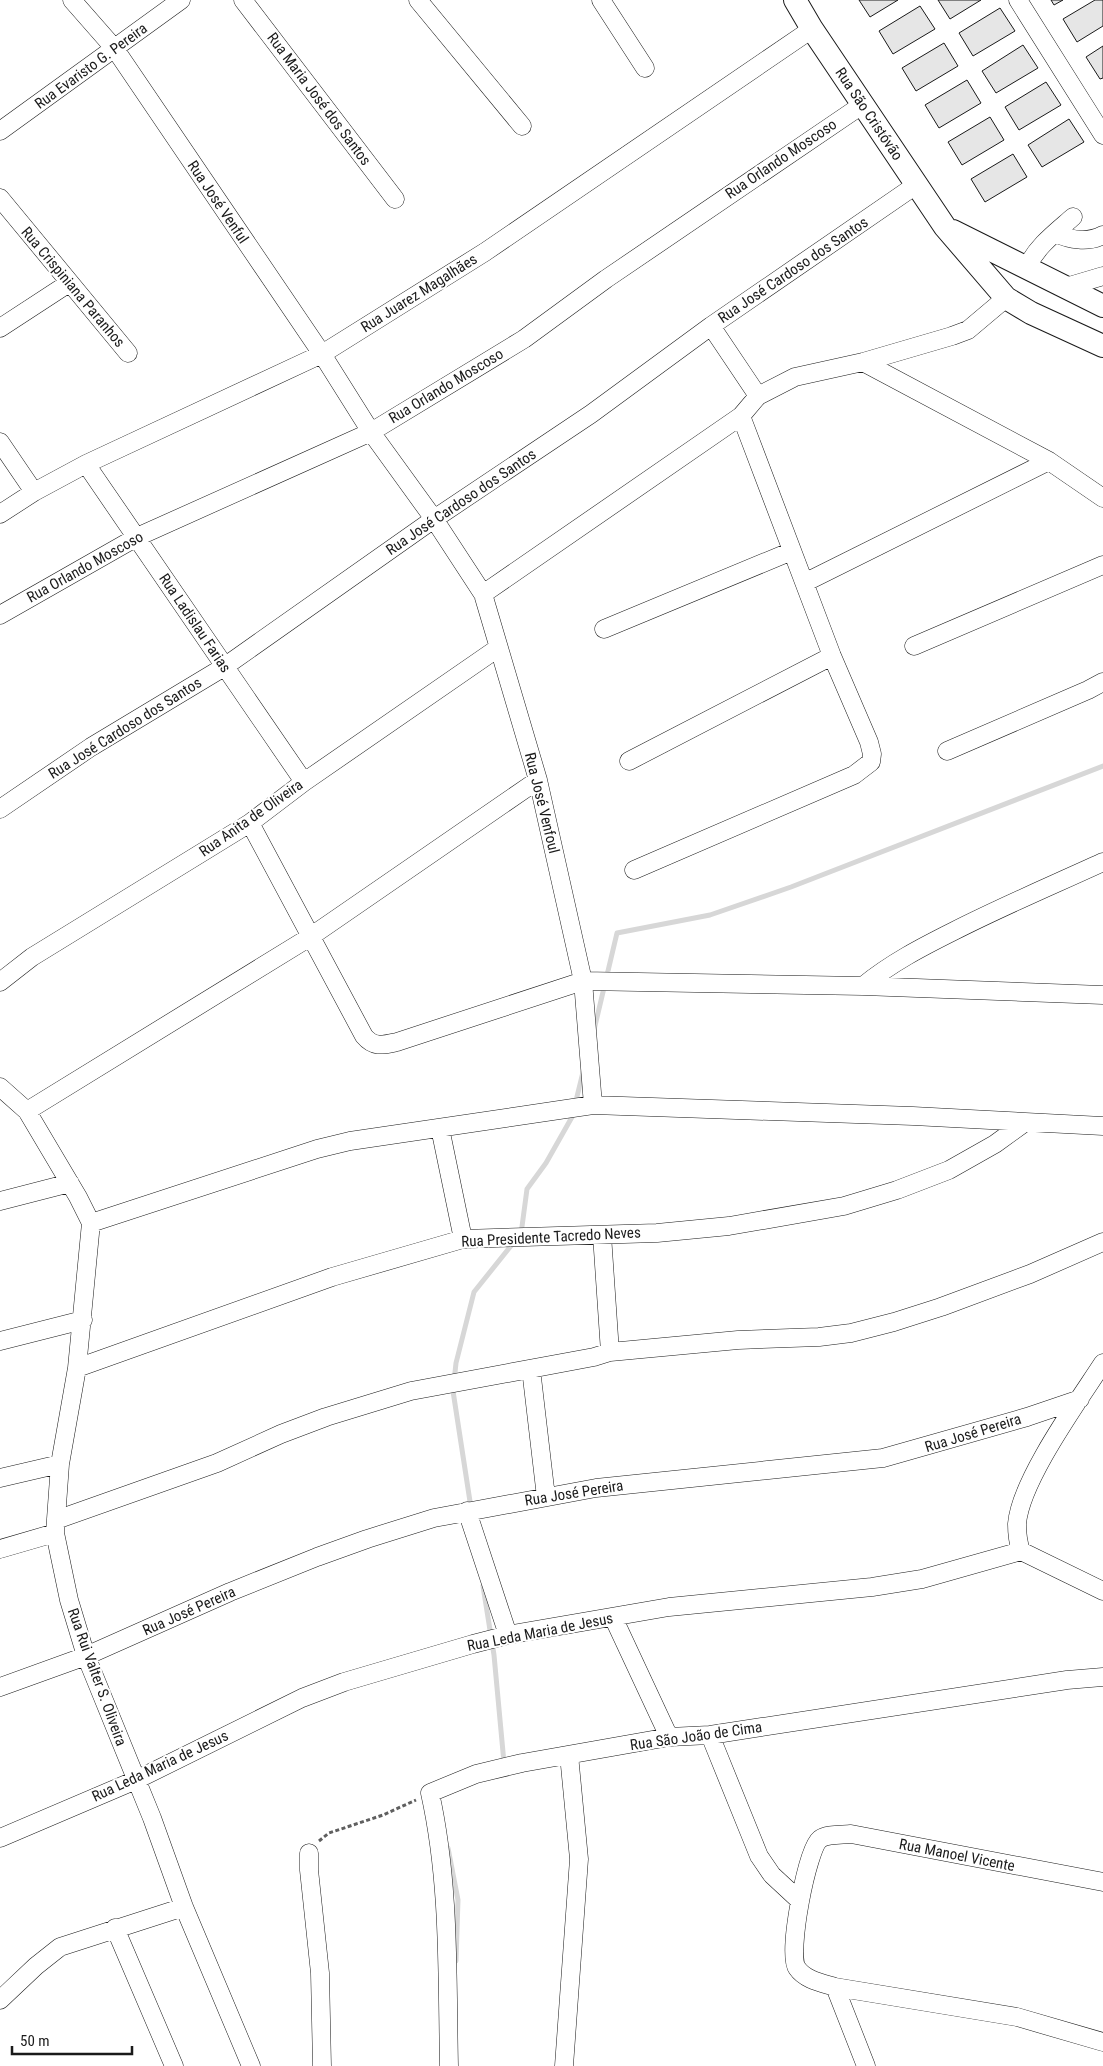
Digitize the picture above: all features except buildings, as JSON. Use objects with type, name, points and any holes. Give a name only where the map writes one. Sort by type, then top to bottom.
[{"type":"main road","name":"Rua São Cristóvão","points":[[795,0],[862,105],[945,227],[1006,298],[1031,313],[1098,339]]},
{"type":"main road","name":"Rua São Cristóvão","points":[[945,227],[1103,306]]},
{"type":"main road","points":[[1006,298],[1002,283],[1004,278],[1013,270],[1026,267]]},
{"type":"street","name":"Rua José Venful","points":[[72,0],[114,49],[322,354],[371,432]]},
{"type":"street","name":"Rua Evaristo G. Pereira","points":[[0,131],[181,0]]},
{"type":"street","name":"Rua Maria José dos Santos","points":[[243,0],[395,198]]},
{"type":"street","points":[[418,0],[522,126]]},
{"type":"street","points":[[601,0],[645,68]]},
{"type":"street","points":[[1018,0],[1103,135]]},
{"type":"street","name":"Rua Juarez Magalhães","points":[[0,514],[34,492],[86,464],[322,354],[485,252],[812,29]]},
{"type":"street","name":"Rua Orlando Moscoso","points":[[0,615],[137,537],[371,432],[524,339],[662,240],[862,105]]},
{"type":"street","name":"Rua José Cardoso dos Santos","points":[[0,809],[91,747],[224,667],[434,519],[591,414],[711,326],[916,185]]},
{"type":"street","name":"Rua Crispiniana Paranhos","points":[[0,198],[128,353]]},
{"type":"street","points":[[1026,267],[1033,255],[1073,217]]},
{"type":"street","points":[[1055,233],[1063,237],[1088,240],[1103,235]]},
{"type":"street","points":[[1066,287],[1103,276]]},
{"type":"street","points":[[0,328],[69,283]]},
{"type":"street","points":[[483,594],[742,416],[758,396],[795,377],[863,362],[968,330],[1006,298]]},
{"type":"street","points":[[711,326],[758,396]]},
{"type":"street","points":[[863,362],[1049,461],[1103,498]]},
{"type":"street","points":[[634,870],[854,775],[871,762],[872,754],[869,742],[832,656],[806,582],[792,551],[742,416]]},
{"type":"street","name":"Rua José Venfoul","points":[[371,432],[434,519],[483,594],[538,780],[583,981],[593,1105]]},
{"type":"street","points":[[0,442],[34,492]]},
{"type":"street","points":[[806,582],[1049,461]]},
{"type":"street","name":"Rua Ladislau Farias","points":[[86,464],[304,782]]},
{"type":"street","points":[[604,629],[792,551]]},
{"type":"street","points":[[914,646],[1103,565]]},
{"type":"street","name":"Rua Anita de Oliveira","points":[[0,982],[32,957],[250,823],[304,782],[498,648]]},
{"type":"street","points":[[629,761],[832,656]]},
{"type":"street","points":[[947,751],[1103,682]]},
{"type":"street","points":[[27,1111],[310,937],[538,780]]},
{"type":"street","points":[[250,823],[364,1036],[369,1042],[376,1045],[397,1042],[583,981],[863,986],[1103,995]]},
{"type":"street","points":[[863,986],[898,960],[925,946],[986,915],[1103,862]]},
{"type":"street","points":[[0,1087],[27,1111],[70,1183],[91,1223],[317,1149],[350,1141],[593,1105],[913,1116],[1103,1126]]},
{"type":"street","name":"Rua Presidente Tacredo Neves","points":[[77,1368],[332,1277],[463,1239],[602,1235],[730,1226],[844,1206],[897,1190],[950,1170],[995,1144],[1024,1123]]},
{"type":"street","points":[[440,1128],[463,1239]]},
{"type":"street","points":[[0,1201],[70,1183]]},
{"type":"street","name":"Rua Rui Valter S. Oliveira","points":[[91,1223],[77,1368],[60,1464],[56,1527],[69,1600],[86,1656],[152,1818],[184,1906],[251,2066]]},
{"type":"street","points":[[602,1235],[610,1352]]},
{"type":"street","points":[[0,1549],[217,1463],[281,1434],[326,1417],[411,1391],[610,1352],[738,1340],[819,1337],[851,1333],[925,1313],[1030,1274],[1103,1242]]},
{"type":"street","points":[[0,1341],[83,1320]]},
{"type":"street","points":[[1103,1363],[1049,1448],[1023,1500],[1017,1523],[1017,1539],[1021,1551],[1103,1591]]},
{"type":"street","points":[[531,1369],[546,1497]]},
{"type":"street","name":"Rua José Pereira","points":[[0,1687],[86,1656],[230,1592],[317,1557],[406,1527],[467,1511],[605,1487],[883,1458],[1026,1417],[1080,1399]]},
{"type":"street","points":[[0,1478],[60,1464]]},
{"type":"street","points":[[467,1511],[508,1634]]},
{"type":"street","name":"Rua Leda Maria de Jesus","points":[[0,1838],[136,1780],[302,1698],[344,1682],[508,1634],[668,1607],[872,1587],[922,1579],[1021,1551]]},
{"type":"street","points":[[613,1616],[669,1737]]},
{"type":"street","name":"Rua São João de Cima","points":[[430,1793],[476,1774],[669,1737],[710,1735],[1067,1680],[1103,1677]]},
{"type":"street","points":[[710,1735],[759,1856],[772,1875],[800,1902],[793,1943],[793,1957],[797,1968],[807,1977],[835,1987],[1017,2017],[1103,2042]]},
{"type":"street","points":[[564,2066],[579,1859],[569,1755]]},
{"type":"street","points":[[430,1793],[441,1852],[446,1911],[449,2066]]},
{"type":"street","name":"Rua Manoel Vicente","points":[[800,1902],[814,1845],[824,1837],[850,1834],[1103,1882]]},
{"type":"street","points":[[309,1853],[308,1870],[320,1973],[322,2066]]},
{"type":"street","points":[[0,2000],[36,1966],[60,1947],[184,1906]]},
{"type":"street","points":[[115,1928],[174,2066]]},
{"type":"street","points":[[835,1987],[866,2066]]},
{"type":"path","points":[[309,1853],[317,1842],[329,1833],[383,1815],[430,1793]]},
{"type":"waterway","points":[[594,1030],[617,933],[710,915],[791,887],[1103,766]]},
{"type":"waterway","points":[[521,1234],[527,1189],[546,1163],[572,1117],[583,1072]]},
{"type":"waterway","points":[[471,1508],[453,1391],[456,1363],[474,1292],[514,1242]]},
{"type":"waterway","points":[[483,1586],[494,1655],[504,1763]]},
{"type":"waterway","points":[[448,1848],[458,1900],[456,1961]]}]
